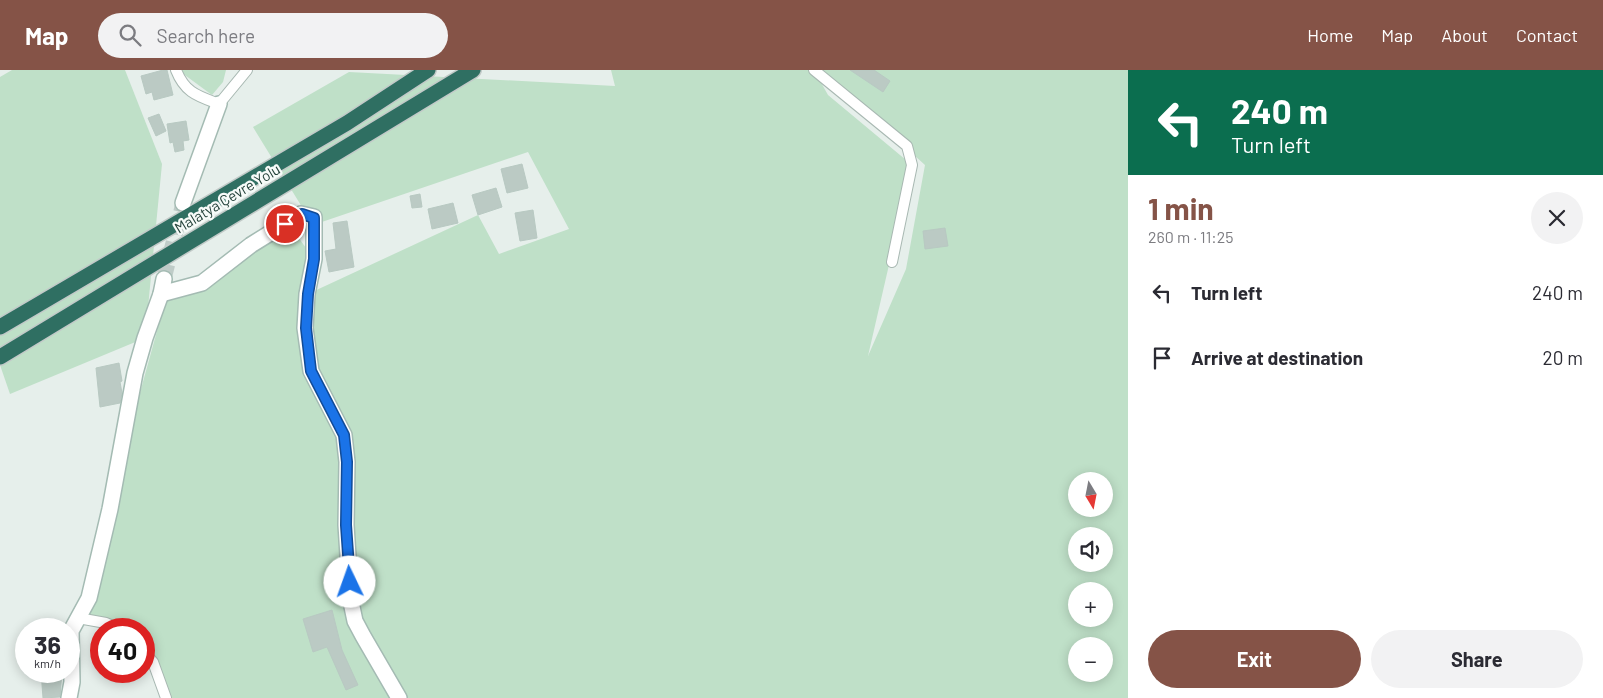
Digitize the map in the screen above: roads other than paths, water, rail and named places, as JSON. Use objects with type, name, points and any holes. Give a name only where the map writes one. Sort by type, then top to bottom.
[{"type":"highway","name":"Malatya Çevre Yolu","points":[[0,327],[347,123],[428,70]]},
{"type":"highway","name":"Malatya Çevre Yolu","points":[[0,358],[473,70]]},
{"type":"street","points":[[176,70],[182,84],[197,96],[220,104]]},
{"type":"street","points":[[183,203],[220,104],[247,70]]},
{"type":"street","points":[[814,70],[907,146],[912,165],[892,262]]},
{"type":"street","points":[[78,618],[89,598],[110,509],[135,374],[163,286],[202,283],[251,245],[302,214],[314,218],[314,259],[308,294],[306,328],[311,371],[344,435],[347,462],[346,525],[351,602],[359,629],[399,698]]},
{"type":"street","points":[[155,670],[166,698]]},
{"type":"street","points":[[69,698],[72,683]]},
{"type":"tunnel","points":[[164,279],[183,203]]}]
